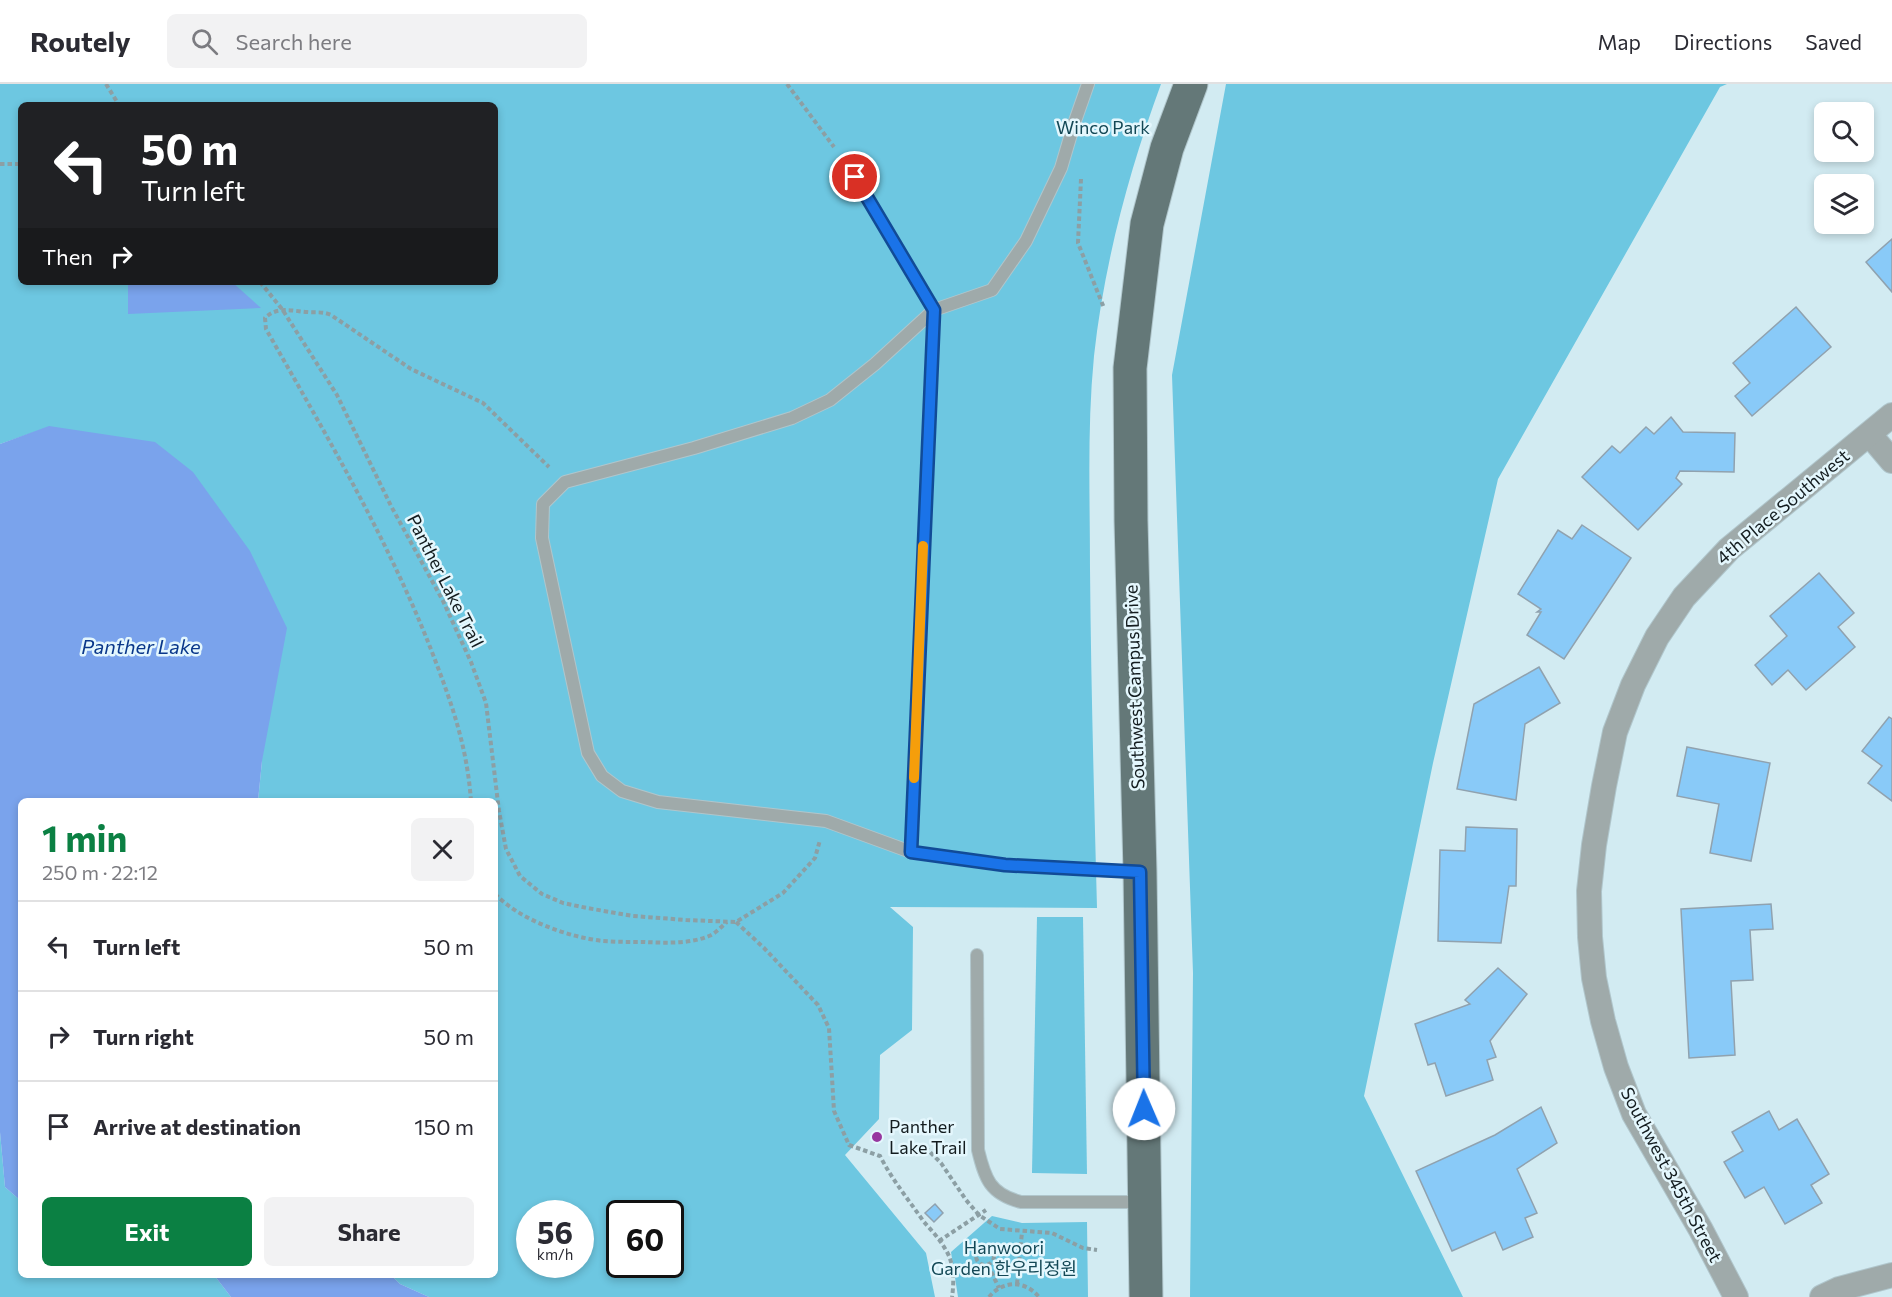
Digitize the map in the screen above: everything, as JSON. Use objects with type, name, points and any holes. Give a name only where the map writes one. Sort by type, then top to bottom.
[{"type":"main road","name":"Southwest Campus Drive","points":[[1146,1297],[1130,368],[1147,224],[1167,148],[1191,84]]},
{"type":"street","name":"4th Place Southwest","points":[[1615,732],[1633,685],[1657,637],[1684,597],[1729,549],[1892,415]]},
{"type":"street","points":[[1870,435],[1892,461]]},
{"type":"street","name":"Southwest 345th Street","points":[[1615,732],[1594,844],[1589,891],[1590,937],[1597,989],[1616,1067],[1635,1113],[1736,1297]]},
{"type":"street","points":[[1822,1297],[1839,1289],[1892,1275]]},
{"type":"lane","points":[[1088,84],[1061,168],[1026,241],[993,290],[934,310],[875,364],[830,400],[792,418],[694,448],[565,482],[543,504],[542,538],[588,753],[602,776],[622,791],[658,802],[826,821],[911,852],[1005,865],[1140,872]]},
{"type":"lane","points":[[846,162],[934,310],[911,852]]},
{"type":"lane","points":[[977,956],[978,1150],[983,1173],[994,1188],[1006,1198],[1021,1202],[1145,1202]]},
{"type":"path","points":[[106,84],[117,102]]},
{"type":"path","points":[[787,84],[846,162]]},
{"type":"path","points":[[0,164],[18,164]]},
{"type":"path","points":[[1082,172],[1078,243],[1105,309]]},
{"type":"path","name":"Panther Lake Trail","points":[[262,285],[282,309],[337,395],[391,506],[444,601],[486,703],[497,798]]},
{"type":"path","points":[[471,798],[465,747],[453,705],[420,622],[374,524],[266,330],[265,318],[282,309],[325,312],[411,369],[483,403],[565,482]]},
{"type":"path","name":"Panther Lake Trail","points":[[498,803],[506,849],[520,876],[542,894],[563,903],[633,916],[736,922]]},
{"type":"path","points":[[826,821],[815,858],[807,867],[783,893],[736,922],[818,1005],[829,1028],[834,1111],[849,1146],[880,1156],[893,1180],[939,1241],[948,1255],[951,1266],[952,1297]]},
{"type":"path","points":[[498,897],[525,917],[570,934],[602,940],[664,943],[693,940],[709,936],[728,921]]},
{"type":"path","points":[[939,1241],[1006,1198]]},
{"type":"path","points":[[1017,1284],[1022,1232]]},
{"type":"path","points":[[981,1247],[988,1247],[994,1252],[994,1260],[988,1265],[981,1266],[975,1260],[975,1252],[981,1247]]},
{"type":"path","points":[[988,1265],[999,1288]]},
{"type":"path","points":[[989,1297],[1004,1285],[1017,1284],[1029,1287],[1039,1297]]},
{"type":"green space","name":"Winco Park","points":[[0,84],[1161,84],[1138,150],[1119,218],[1104,287],[1094,356],[1089,462],[1097,908],[890,907],[913,927],[912,1030],[880,1055],[879,1119],[845,1155],[926,1253],[935,1297],[429,1297],[400,1284],[394,1278],[498,1278],[498,798],[258,798],[262,761],[49,427],[0,444]]},
{"type":"green space","points":[[1226,84],[1727,84],[1720,87],[1498,479],[1433,763],[1364,1096],[1463,1297],[1190,1297],[1193,973],[1172,375]]},
{"type":"green space","points":[[1037,917],[1083,917],[1087,1174],[1032,1173]]},
{"type":"green space","points":[[0,1132],[5,1187],[18,1198],[18,1278],[216,1278],[231,1297],[0,1297]]},
{"type":"green space","name":"Hanwoori Garden 한우리정원","points":[[992,1216],[1022,1223],[1087,1222],[1088,1297],[958,1297],[951,1252]]},
{"type":"water","points":[[128,285],[235,285],[261,308],[128,314]]},
{"type":"water","name":"Panther Lake","points":[[49,426],[155,442],[193,472],[250,551],[287,628],[262,761],[258,798],[18,798],[18,1198],[5,1187],[0,1132],[0,444]]},
{"type":"water","points":[[216,1278],[394,1278],[400,1284],[429,1297],[231,1297]]},
{"type":"building","points":[[1892,239],[1892,292],[1866,262]]},
{"type":"building","points":[[1796,307],[1831,347],[1752,416],[1735,396],[1750,383],[1733,363]]},
{"type":"building","points":[[1671,417],[1683,432],[1735,433],[1734,472],[1680,471],[1676,478],[1682,484],[1638,530],[1582,477],[1612,446],[1620,453],[1646,427],[1654,434]]},
{"type":"building","points":[[1582,525],[1631,558],[1564,659],[1527,635],[1541,612],[1537,612],[1541,609],[1518,594],[1558,530],[1572,539]]},
{"type":"building","points":[[1819,573],[1854,613],[1838,627],[1855,647],[1806,690],[1788,670],[1772,685],[1755,665],[1787,636],[1770,616]]},
{"type":"building","points":[[1539,667],[1560,703],[1525,724],[1516,800],[1457,789],[1474,704]]},
{"type":"building","points":[[1889,717],[1892,719],[1892,801],[1868,783],[1882,766],[1862,751]]},
{"type":"building","points":[[1687,747],[1770,763],[1751,861],[1710,853],[1719,804],[1677,796]]},
{"type":"building","points":[[1466,827],[1517,829],[1516,886],[1509,886],[1501,943],[1438,941],[1440,850],[1465,851]]},
{"type":"building","points":[[1771,904],[1773,929],[1750,930],[1753,980],[1731,981],[1735,1055],[1689,1058],[1681,909]]},
{"type":"building","points":[[1498,968],[1527,994],[1490,1041],[1496,1057],[1487,1060],[1493,1080],[1446,1096],[1435,1063],[1428,1065],[1415,1024],[1470,1004],[1465,1000]]},
{"type":"building","points":[[1541,1107],[1557,1143],[1517,1169],[1537,1213],[1525,1218],[1533,1237],[1503,1250],[1495,1232],[1452,1251],[1416,1171],[1495,1135]]},
{"type":"building","points":[[1769,1111],[1779,1130],[1797,1119],[1829,1174],[1811,1185],[1822,1203],[1785,1224],[1764,1187],[1745,1198],[1724,1162],[1743,1151],[1732,1132]]},
{"type":"building","points":[[935,1204],[943,1213],[934,1222],[925,1213]]},
{"type":"slow traffic","points":[[914,778],[923,546]]},
{"type":"place","name":"Panther Lake Trail","points":[[877,1137]]},
{"type":"route","points":[[855,177],[934,310],[911,852],[1005,865],[1140,872],[1144,1109]]}]
